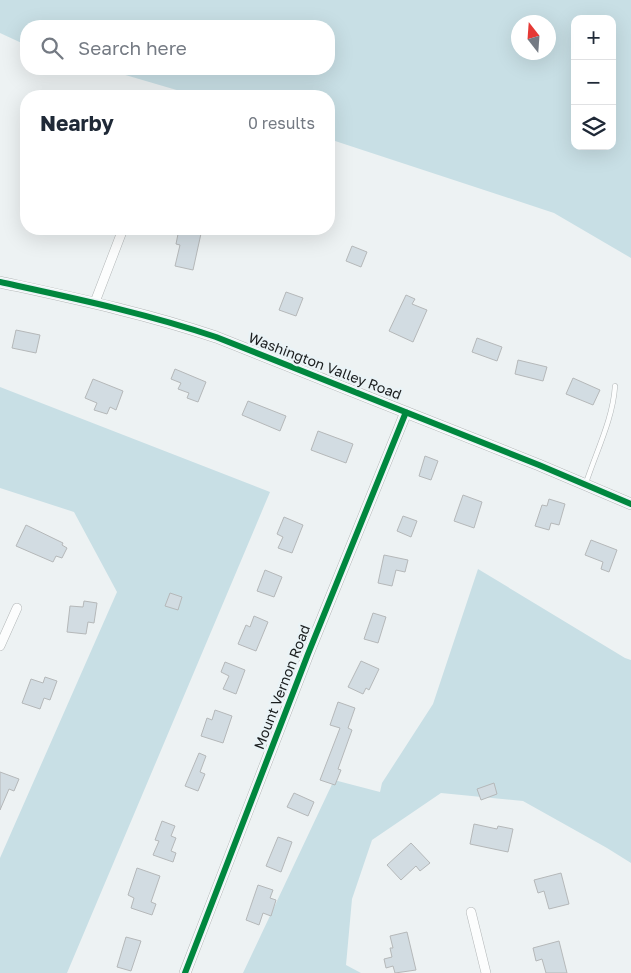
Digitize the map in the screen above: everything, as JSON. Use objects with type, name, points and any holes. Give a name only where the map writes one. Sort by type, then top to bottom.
[{"type":"street","points":[[95,302],[120,235]]},
{"type":"street","name":"Washington Valley Road","points":[[0,282],[95,302],[199,331],[406,412],[631,504]]},
{"type":"street","name":"Mount Vernon Road","points":[[185,973],[308,654],[406,412]]},
{"type":"street","points":[[0,646],[17,608]]},
{"type":"street","points":[[471,912],[486,973]]},
{"type":"lane","points":[[585,484],[609,417],[614,397],[614,386]]},
{"type":"shaded area","points":[[0,0],[631,0],[631,258],[554,213],[335,141],[335,90],[177,90],[125,75],[335,75],[335,20],[20,20],[20,42],[0,33]]},
{"type":"shaded area","points":[[0,387],[270,492],[67,973],[0,973],[0,858],[117,592],[74,512],[0,488]]},
{"type":"shaded area","points":[[478,569],[631,660],[631,863],[523,801],[441,793],[372,840],[352,899],[346,965],[361,973],[243,973],[334,780],[380,792],[382,783],[433,704]]},
{"type":"building","points":[[178,235],[201,235],[193,270],[175,266],[180,245],[176,244]]},
{"type":"building","points":[[352,246],[367,252],[361,267],[346,261]]},
{"type":"building","points":[[286,292],[303,298],[296,316],[279,310]]},
{"type":"building","points":[[406,295],[415,299],[412,304],[427,310],[413,342],[389,331]]},
{"type":"building","points":[[16,330],[40,335],[36,353],[12,348]]},
{"type":"building","points":[[477,338],[502,347],[497,361],[472,352]]},
{"type":"building","points":[[518,360],[547,367],[543,381],[515,374]]},
{"type":"building","points":[[175,369],[206,382],[198,402],[187,398],[189,393],[178,389],[181,383],[171,379]]},
{"type":"building","points":[[573,378],[600,390],[593,405],[566,394]]},
{"type":"building","points":[[93,379],[123,391],[116,410],[110,407],[107,414],[94,410],[97,403],[85,398]]},
{"type":"building","points":[[248,401],[286,416],[280,431],[242,415]]},
{"type":"building","points":[[318,431],[353,444],[346,463],[311,450]]},
{"type":"building","points":[[425,456],[438,461],[431,480],[419,476]]},
{"type":"building","points":[[463,495],[482,502],[474,528],[454,521]]},
{"type":"building","points":[[549,499],[565,504],[559,525],[551,523],[549,530],[535,526],[542,505],[547,506]]},
{"type":"building","points":[[403,516],[417,521],[411,537],[397,531]]},
{"type":"building","points":[[284,517],[303,525],[292,553],[278,548],[283,537],[277,534]]},
{"type":"building","points":[[26,525],[63,543],[62,545],[67,548],[62,558],[56,556],[53,562],[16,546]]},
{"type":"building","points":[[591,540],[617,550],[609,572],[601,569],[603,562],[585,555]]},
{"type":"building","points":[[384,555],[408,560],[405,572],[396,570],[392,586],[378,583]]},
{"type":"building","points":[[265,570],[282,577],[274,597],[257,591]]},
{"type":"building","points":[[170,593],[182,597],[178,610],[165,606]]},
{"type":"building","points":[[84,601],[97,603],[94,623],[88,622],[86,634],[67,632],[70,606],[83,607]]},
{"type":"building","points":[[373,613],[386,617],[378,643],[364,639]]},
{"type":"building","points":[[254,616],[268,622],[256,651],[238,644],[246,625],[250,627]]},
{"type":"building","points":[[361,661],[379,669],[369,690],[366,688],[363,694],[348,687]]},
{"type":"building","points":[[225,662],[245,670],[236,694],[223,689],[229,676],[221,672]]},
{"type":"building","points":[[45,677],[57,681],[50,700],[44,698],[40,709],[22,703],[31,679],[43,683]]},
{"type":"building","points":[[338,702],[355,708],[348,728],[352,730],[338,769],[341,770],[335,785],[320,780],[340,728],[330,725]]},
{"type":"building","points":[[215,710],[232,716],[223,743],[201,736],[207,718],[212,720]]},
{"type":"building","points":[[199,753],[206,756],[200,772],[205,774],[198,791],[185,786]]},
{"type":"building","points":[[0,772],[19,779],[14,791],[9,789],[0,810]]},
{"type":"building","points":[[494,783],[497,794],[481,800],[477,789]]},
{"type":"building","points":[[294,793],[314,802],[308,816],[287,807]]},
{"type":"building","points":[[162,821],[175,826],[171,836],[176,838],[171,851],[176,853],[173,862],[153,855],[159,841],[155,840]]},
{"type":"building","points":[[474,824],[497,829],[498,826],[513,829],[508,852],[470,844]]},
{"type":"building","points":[[278,837],[292,842],[281,872],[266,866]]},
{"type":"building","points":[[411,843],[430,863],[420,871],[416,866],[401,880],[387,865]]},
{"type":"building","points":[[137,868],[160,876],[151,902],[156,904],[152,915],[131,908],[134,898],[128,895]]},
{"type":"building","points":[[561,873],[569,904],[549,909],[544,891],[538,893],[534,880]]},
{"type":"building","points":[[258,885],[273,890],[270,898],[276,900],[271,916],[263,913],[259,925],[246,920]]},
{"type":"building","points":[[407,932],[416,970],[395,973],[393,966],[386,968],[384,959],[392,957],[390,948],[393,948],[390,936]]},
{"type":"building","points":[[126,937],[141,941],[131,971],[117,967]]},
{"type":"building","points":[[559,941],[567,973],[546,973],[542,959],[536,961],[533,948]]},
{"type":"cycle path","points":[[0,282],[136,313],[216,337],[539,465],[631,504]]},
{"type":"cycle path","points":[[185,973],[308,654],[406,412]]}]
